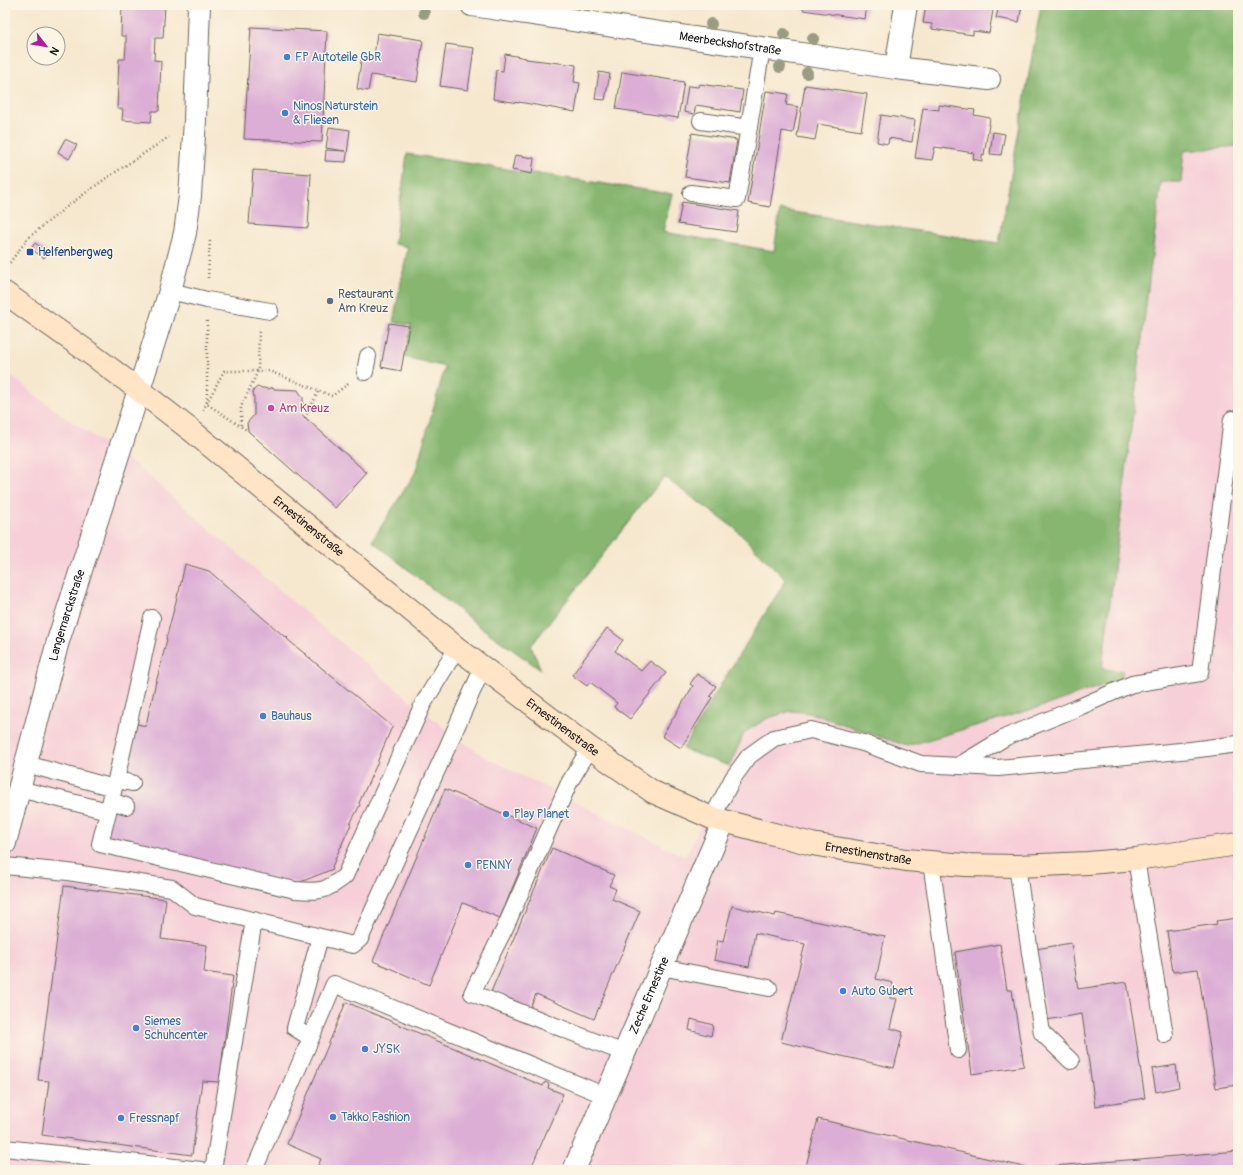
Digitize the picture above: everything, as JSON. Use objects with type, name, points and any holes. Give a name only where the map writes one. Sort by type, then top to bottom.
[{"type":"main road","name":"Ernestinenstraße","points":[[5,293],[91,354],[192,431],[457,648],[590,748],[653,792],[718,819],[812,844],[906,860],[965,865],[1017,866],[1088,864],[1136,859],[1238,844]]},
{"type":"street","points":[[139,390],[170,291],[185,233],[190,196],[195,120],[199,5]]},
{"type":"street","name":"Meerbeckshofstraße","points":[[472,5],[896,68],[989,79]]},
{"type":"street","points":[[896,68],[906,5]]},
{"type":"street","name":"Langemarckstraße","points":[[5,843],[58,641],[139,390]]},
{"type":"street","name":"Zeche Ernestine","points":[[574,1170],[661,967],[718,819]]},
{"type":"lane","points":[[691,192],[737,199],[762,48]]},
{"type":"lane","points":[[701,122],[749,128]]},
{"type":"lane","points":[[170,291],[207,300],[265,310]]},
{"type":"lane","points":[[365,372],[368,356]]},
{"type":"lane","points":[[958,766],[1006,737],[1132,684],[1200,673],[1232,418]]},
{"type":"lane","points":[[152,618],[118,795],[100,844],[295,890],[317,892],[333,886],[345,876],[423,704],[457,648]]},
{"type":"lane","points":[[5,866],[68,872],[172,888],[194,906],[353,945],[360,938],[448,748],[483,667]]},
{"type":"lane","points":[[718,819],[733,778],[749,756],[774,738],[804,731],[811,730],[863,743],[921,764],[998,768],[1191,750],[1238,744]]},
{"type":"lane","points":[[590,748],[569,783],[504,930],[472,993],[624,1053]]},
{"type":"lane","points":[[26,764],[118,795]]},
{"type":"lane","points":[[19,789],[118,795]]},
{"type":"lane","points":[[1136,859],[1165,1035]]},
{"type":"lane","points":[[931,862],[958,1050]]},
{"type":"lane","points":[[1017,866],[1042,1033],[1071,1061]]},
{"type":"lane","points":[[214,1170],[254,920]]},
{"type":"lane","points":[[311,1038],[295,1028],[320,937]]},
{"type":"lane","points":[[661,967],[769,988]]},
{"type":"lane","points":[[254,1170],[334,984],[606,1096]]},
{"type":"lane","points":[[5,1148],[201,1170]]},
{"type":"path","points":[[5,269],[28,238],[69,205],[105,179],[195,120]]},
{"type":"path","points":[[207,404],[207,300],[210,236]]},
{"type":"path","points":[[241,426],[241,407],[258,371],[265,310]]},
{"type":"path","points":[[192,431],[224,371],[269,371],[332,396],[365,372]]},
{"type":"path","points":[[305,418],[318,390]]},
{"type":"path","points":[[207,404],[248,431]]},
{"type":"shaded area","points":[[1238,146],[1238,1170],[5,1170],[5,371],[55,410],[137,466],[321,626],[455,736],[485,757],[685,857],[745,732],[768,717],[791,711],[810,713],[907,746],[1047,705],[1121,679],[1123,671],[1102,669],[1161,182],[1181,182],[1184,151]]},
{"type":"green space","points":[[1041,5],[1238,5],[1238,146],[1184,151],[1181,182],[1161,182],[1102,669],[1123,671],[1121,679],[1047,705],[907,746],[810,713],[791,711],[768,718],[745,732],[729,766],[683,749],[721,684],[786,580],[733,527],[664,477],[531,646],[541,670],[479,626],[372,541],[415,473],[445,367],[405,357],[411,325],[393,322],[408,247],[394,244],[407,154],[672,194],[663,232],[774,251],[780,210],[999,243]]},
{"type":"building","points":[[122,5],[165,5],[163,38],[155,38],[154,60],[161,61],[159,111],[152,111],[151,122],[122,120],[123,109],[117,109],[119,59],[125,59],[126,47],[126,36],[121,36]]},
{"type":"building","points":[[804,5],[867,5],[865,19],[803,10]]},
{"type":"building","points":[[926,5],[994,5],[989,33],[973,31],[973,35],[932,29],[932,24],[923,23]]},
{"type":"building","points":[[999,5],[1022,5],[1019,22],[996,18]]},
{"type":"building","points":[[251,27],[327,31],[322,142],[244,139]]},
{"type":"building","points":[[377,33],[423,40],[417,82],[371,75],[368,91],[357,89],[362,55],[374,57]]},
{"type":"building","points":[[446,44],[474,48],[468,90],[440,86]]},
{"type":"building","points":[[505,54],[526,59],[576,65],[574,82],[580,83],[575,112],[493,99],[496,70],[503,71]]},
{"type":"building","points":[[599,72],[610,74],[605,100],[595,99]]},
{"type":"building","points":[[622,72],[684,82],[678,118],[616,109]]},
{"type":"building","points":[[699,84],[743,90],[740,112],[696,105],[694,114],[684,112],[688,86],[698,87]]},
{"type":"building","points":[[805,85],[867,94],[861,131],[818,124],[815,140],[797,137]]},
{"type":"building","points":[[766,91],[788,94],[786,105],[798,107],[793,133],[782,131],[770,207],[748,203]]},
{"type":"building","points":[[939,105],[975,110],[974,115],[990,118],[984,155],[982,154],[982,161],[973,159],[974,153],[935,147],[932,160],[915,158],[923,108],[939,110]]},
{"type":"building","points":[[881,115],[915,120],[912,142],[889,138],[888,144],[877,142]]},
{"type":"building","points":[[329,127],[350,130],[346,162],[325,161],[326,150],[345,151],[326,148]]},
{"type":"building","points":[[993,132],[1005,134],[1001,155],[990,154]]},
{"type":"building","points":[[692,133],[737,140],[730,183],[685,177]]},
{"type":"building","points":[[65,139],[77,145],[69,159],[58,152]]},
{"type":"building","points":[[515,155],[534,158],[532,174],[512,170]]},
{"type":"building","points":[[253,170],[311,174],[308,228],[249,224]]},
{"type":"building","points":[[682,202],[739,211],[736,232],[678,224]]},
{"type":"building","points":[[35,243],[48,252],[44,258],[31,249]]},
{"type":"building","points":[[389,323],[409,326],[401,371],[381,367]]},
{"type":"building","points":[[257,387],[298,390],[303,398],[303,406],[298,411],[367,473],[335,508],[248,431],[247,423],[254,415],[253,391]]},
{"type":"building","name":"Bauhaus","points":[[185,564],[209,571],[285,637],[286,636],[288,638],[287,639],[305,654],[306,653],[306,655],[393,727],[359,803],[360,805],[350,824],[351,826],[332,867],[333,869],[298,883],[96,835],[124,721],[146,726]]},
{"type":"building","points":[[607,628],[623,640],[615,651],[641,671],[650,661],[666,673],[630,719],[614,707],[617,703],[590,682],[587,686],[572,675]]},
{"type":"building","points":[[697,674],[716,686],[710,696],[712,698],[681,748],[662,736],[693,686],[690,684]]},
{"type":"building","name":"PENNY","points":[[445,789],[537,828],[500,918],[463,903],[429,985],[373,961]]},
{"type":"building","points":[[552,848],[614,875],[609,886],[616,889],[612,899],[640,911],[594,1019],[536,994],[530,1008],[491,992]]},
{"type":"building","name":"Siemes Schuhcenter","points":[[64,886],[166,899],[161,939],[207,945],[204,972],[233,976],[219,1082],[202,1081],[192,1155],[42,1135],[49,1081],[38,1080]]},
{"type":"building","name":"Auto Gubert","points":[[732,906],[775,916],[776,913],[885,936],[876,979],[893,983],[890,998],[897,999],[890,1028],[903,1032],[894,1068],[781,1042],[805,944],[755,933],[749,967],[714,960],[718,940],[723,941]]},
{"type":"building","points":[[1238,918],[1238,1085],[1216,1088],[1198,969],[1173,972],[1167,931],[1217,924],[1216,921]]},
{"type":"building","points":[[1071,943],[1078,989],[1127,982],[1145,1098],[1095,1106],[1082,1014],[1046,1020],[1036,949]]},
{"type":"building","points":[[1000,944],[1007,990],[1012,990],[1024,1066],[972,1074],[955,952]]},
{"type":"building","points":[[346,1002],[543,1086],[545,1082],[549,1084],[548,1088],[563,1094],[530,1170],[346,1170],[342,1168],[341,1170],[319,1170],[317,1168],[321,1159],[287,1144]]},
{"type":"building","points":[[691,1019],[713,1025],[711,1036],[689,1030]]},
{"type":"building","points":[[1176,1065],[1179,1087],[1156,1092],[1152,1069]]},
{"type":"building","points":[[818,1119],[1024,1167],[1023,1170],[805,1170]]},
{"type":"building","points":[[1238,1151],[1238,1170],[1054,1170],[1054,1166]]},
{"type":"place","name":"FP Autoteile GbR","points":[[287,57]]},
{"type":"place","name":"Ninos Naturstein & Fliesen","points":[[285,113]]},
{"type":"place","name":"Helfenbergweg","points":[[30,252]]},
{"type":"place","name":"Restaurant Am Kreuz","points":[[330,301]]},
{"type":"place","name":"Am Kreuz","points":[[271,408]]},
{"type":"place","name":"Bauhaus","points":[[263,716]]},
{"type":"place","name":"Play Planet","points":[[506,814]]},
{"type":"place","name":"PENNY","points":[[468,865]]},
{"type":"place","name":"Auto Gubert","points":[[843,991]]},
{"type":"place","name":"Siemes Schuhcenter","points":[[136,1028]]},
{"type":"place","name":"JYSK","points":[[365,1049]]},
{"type":"place","name":"Takko Fashion","points":[[333,1117]]},
{"type":"place","name":"Fressnapf","points":[[121,1118]]}]
